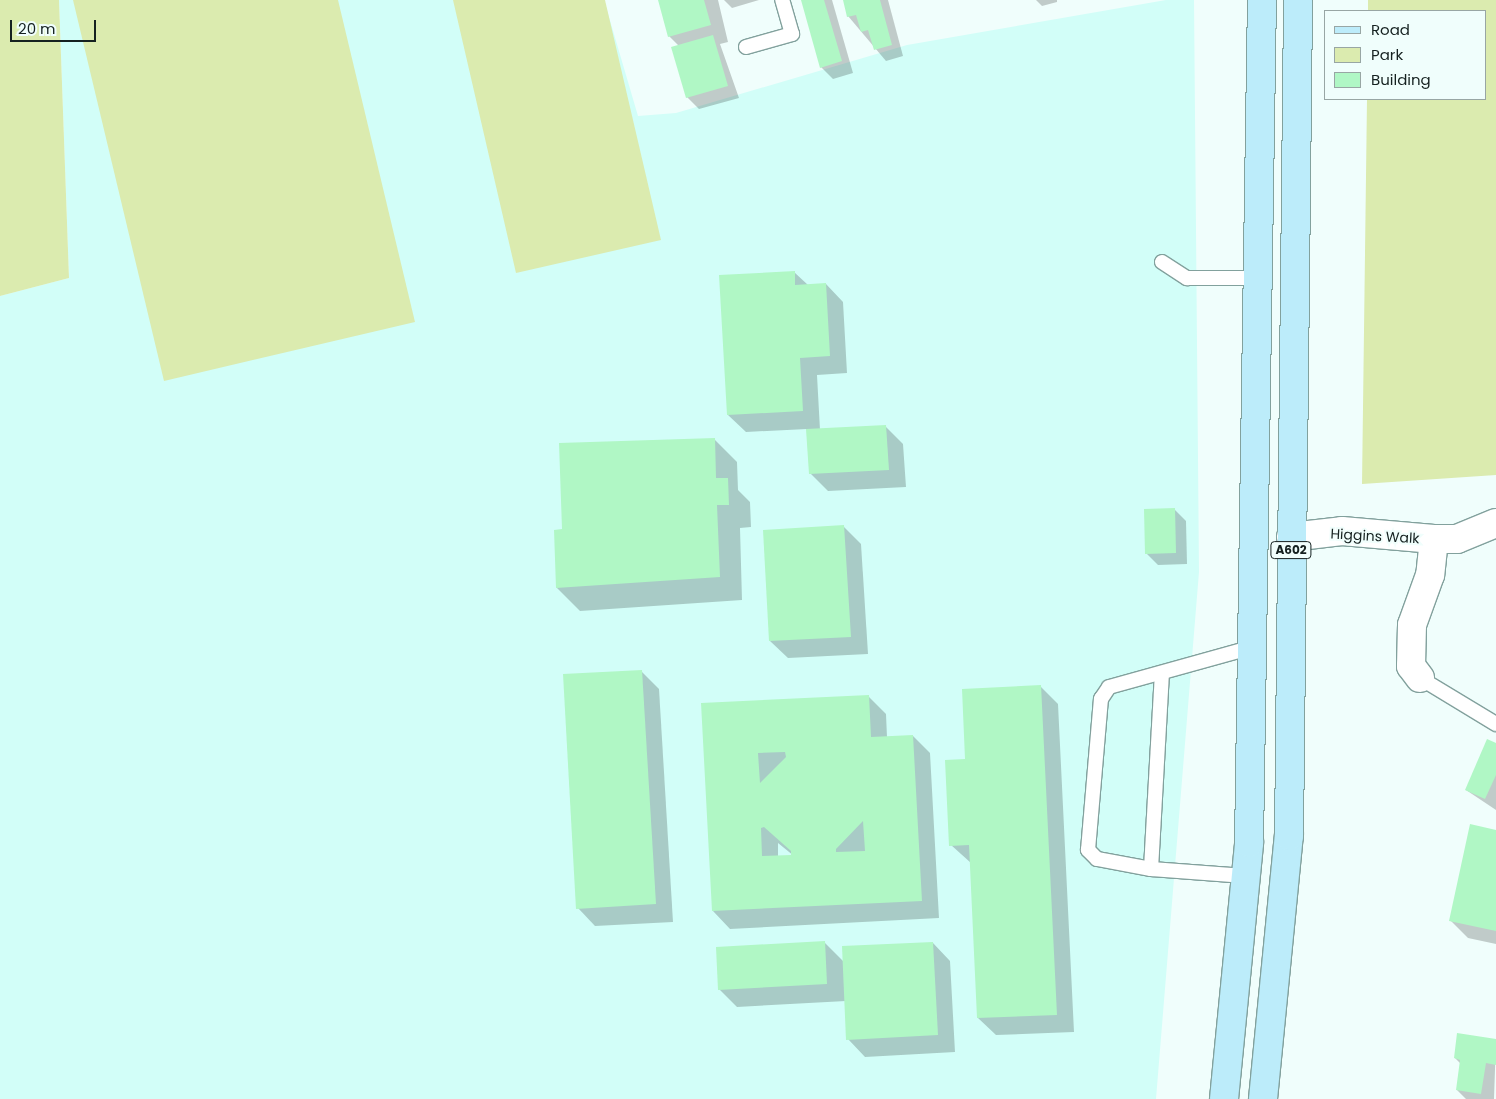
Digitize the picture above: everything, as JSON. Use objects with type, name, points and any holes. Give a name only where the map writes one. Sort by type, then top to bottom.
[{"type":"main road","name":"A602","points":[[1224,1099],[1245,876],[1253,647],[1262,0]]},
{"type":"main road","name":"A602","points":[[1263,1099],[1289,836],[1298,0]]},
{"type":"street","points":[[1434,539],[1457,540],[1496,523]]},
{"type":"street","name":"Higgins Walk","points":[[1292,536],[1342,531],[1434,539],[1430,575],[1412,625],[1411,666],[1420,678]]},
{"type":"lane","points":[[746,47],[792,34],[782,0]]},
{"type":"lane","points":[[1162,262],[1187,278],[1259,278]]},
{"type":"lane","points":[[1245,876],[1151,869],[1097,859],[1088,850],[1088,837],[1101,699],[1118,682],[1162,675],[1253,647]]},
{"type":"lane","points":[[1151,869],[1162,675]]},
{"type":"lane","points":[[1420,678],[1496,724]]},
{"type":"shaded area","points":[[59,0],[604,0],[638,116],[676,113],[907,45],[1166,0],[1194,0],[1199,572],[1156,1099],[0,1099],[0,296],[69,278]]},
{"type":"green space","points":[[0,0],[59,0],[69,278],[0,296]]},
{"type":"green space","points":[[73,0],[338,0],[415,322],[164,381]]},
{"type":"green space","points":[[453,0],[605,0],[661,240],[516,273]]},
{"type":"green space","points":[[1368,0],[1496,0],[1496,475],[1362,484],[1367,100],[1486,100],[1486,10],[1368,10]]},
{"type":"building","points":[[658,0],[704,0],[711,25],[668,37]]},
{"type":"building","points":[[801,0],[824,0],[842,61],[820,68]]},
{"type":"building","points":[[843,0],[880,0],[892,45],[874,50],[868,30],[861,32],[856,15],[847,17]]},
{"type":"building","points":[[713,35],[728,86],[686,98],[671,47]]},
{"type":"building","points":[[795,271],[795,285],[826,283],[830,356],[800,358],[803,411],[727,415],[719,275]]},
{"type":"building","points":[[886,425],[889,470],[809,474],[806,429]]},
{"type":"building","points":[[715,438],[716,478],[728,478],[729,505],[717,505],[720,577],[556,588],[554,530],[562,529],[559,443]]},
{"type":"building","points":[[1175,508],[1176,553],[1145,554],[1144,509]]},
{"type":"building","points":[[844,525],[851,637],[769,641],[763,530]]},
{"type":"building","points":[[642,670],[656,904],[576,909],[563,674]]},
{"type":"building","points":[[1041,685],[1057,1015],[977,1018],[969,845],[949,846],[945,760],[965,759],[962,689]]},
{"type":"building","points":[[869,695],[871,737],[913,735],[922,901],[712,911],[701,703]],"holes":[[[785,752],[786,757],[760,783],[758,753]],[[863,821],[865,851],[836,852],[836,849]],[[764,827],[791,851],[791,855],[762,856],[761,828]]]},
{"type":"building","points":[[1487,739],[1496,743],[1496,775],[1485,799],[1465,790]]},
{"type":"building","points":[[1470,824],[1496,830],[1496,931],[1449,921]]},
{"type":"building","points":[[825,941],[827,984],[718,990],[716,947]]},
{"type":"building","points":[[933,942],[938,1035],[846,1040],[842,946]]},
{"type":"building","points":[[1457,1033],[1496,1039],[1496,1065],[1486,1063],[1481,1094],[1456,1090],[1460,1060],[1454,1058]]}]
